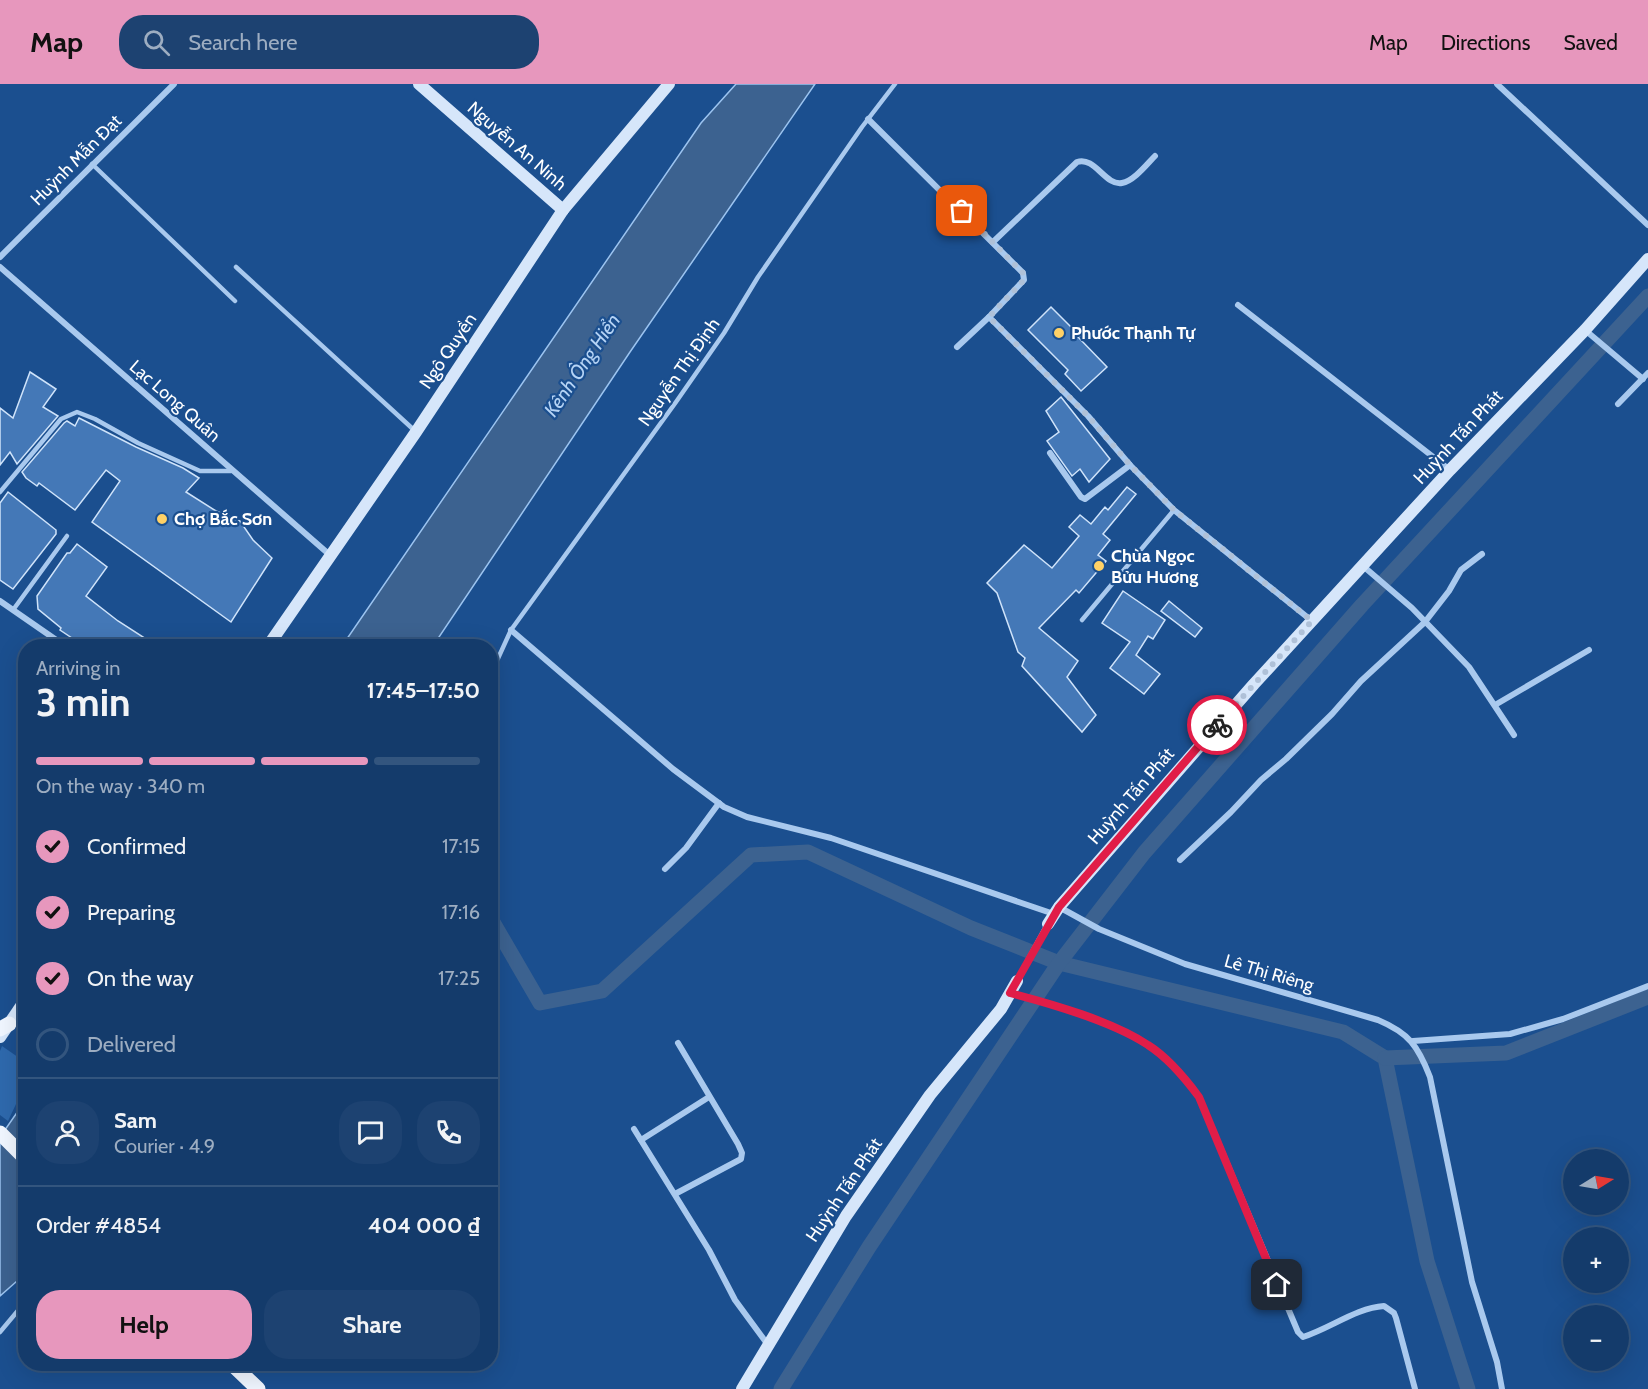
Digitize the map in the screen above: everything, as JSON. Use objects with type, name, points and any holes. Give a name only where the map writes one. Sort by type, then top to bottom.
[{"type":"main road","points":[[0,1133],[18,1151]]},
{"type":"main road","points":[[239,1371],[258,1389]]},
{"type":"street","name":"Huỳnh Mẫn Đạt","points":[[0,257],[174,84]]},
{"type":"street","name":"Nguyễn An Ninh","points":[[419,84],[563,210]]},
{"type":"street","name":"Ngô Quyền","points":[[273,639],[416,432],[563,210],[669,84]]},
{"type":"street","points":[[1497,84],[1648,225]]},
{"type":"street","points":[[868,119],[1023,273],[1024,280],[957,347]]},
{"type":"street","points":[[993,242],[1077,162],[1090,164],[1115,182],[1123,183],[1132,178],[1155,156]]},
{"type":"street","name":"Huỳnh Tấn Phát","points":[[742,1389],[846,1216],[930,1095],[1001,1009],[1057,914],[1157,793],[1312,621],[1450,470],[1585,330],[1648,259]]},
{"type":"street","name":"Lạc Long Quân","points":[[0,267],[331,556]]},
{"type":"street","points":[[1238,305],[1450,470]]},
{"type":"street","points":[[989,317],[1088,416],[1130,465],[1174,510],[1312,621]]},
{"type":"street","points":[[1585,330],[1643,378]]},
{"type":"street","points":[[1618,404],[1648,373]]},
{"type":"street","points":[[1050,453],[1081,497],[1085,499],[1130,465]]},
{"type":"street","points":[[1180,860],[1332,714],[1361,681],[1425,622],[1449,591],[1461,570],[1482,554]]},
{"type":"street","points":[[1363,566],[1412,608],[1469,667],[1515,735]]},
{"type":"street","points":[[0,601],[55,639]]},
{"type":"street","name":"Lê Thị Riêng","points":[[511,630],[673,769],[719,803],[747,817],[831,838],[1057,914],[1185,964],[1378,1020],[1397,1028],[1413,1041],[1430,1077],[1472,1282],[1497,1362],[1502,1389]]},
{"type":"street","points":[[1494,705],[1589,650]]},
{"type":"street","points":[[665,869],[687,848],[719,803]]},
{"type":"street","points":[[1413,1041],[1510,1034],[1563,1019],[1648,986]]},
{"type":"street","points":[[1013,987],[1027,997],[1120,1029],[1149,1046],[1188,1082],[1199,1097],[1298,1332],[1303,1336],[1369,1308],[1384,1306],[1390,1309],[1396,1318],[1415,1389]]},
{"type":"street","points":[[0,1037],[4,1026],[18,1009]]},
{"type":"street","points":[[675,1194],[741,1159],[742,1153],[678,1043]]},
{"type":"street","points":[[641,1140],[709,1097]]},
{"type":"street","points":[[634,1129],[709,1250],[735,1300],[768,1345]]},
{"type":"lane","name":"Nguyễn Thị Định","points":[[498,658],[511,630],[676,402],[724,333],[758,277],[895,84]]},
{"type":"lane","points":[[92,164],[235,301]]},
{"type":"lane","points":[[236,267],[416,432]]},
{"type":"lane","points":[[0,492],[61,419],[77,412],[96,419],[138,443],[200,471],[231,471]]},
{"type":"lane","points":[[1082,620],[1174,510]]},
{"type":"lane","points":[[13,610],[67,536]]},
{"type":"lane","points":[[0,1332],[18,1311]]},
{"type":"shaded area","points":[[2,1046],[18,1057],[18,1100],[8,1121],[0,1115],[0,1051]]},
{"type":"water","name":"Kênh Ông Hiển","points":[[736,84],[815,84],[630,352],[438,639],[347,639],[701,123]]},
{"type":"water","points":[[18,1111],[18,1280],[0,1296],[0,1137]]},
{"type":"building","points":[[1051,307],[1107,367],[1081,391],[1065,374],[1068,370],[1028,330]]},
{"type":"building","points":[[30,372],[56,389],[43,407],[58,416],[17,464],[10,452],[0,465],[0,408],[13,418]]},
{"type":"building","points":[[1061,397],[1110,459],[1089,482],[1080,469],[1072,476],[1047,441],[1059,432],[1046,411]]},
{"type":"building","points":[[79,418],[199,478],[186,492],[216,511],[240,521],[253,540],[272,558],[231,622],[92,522],[120,481],[106,470],[75,510],[39,483],[37,486],[26,478],[22,472],[64,423],[67,421],[75,426]]},
{"type":"building","points":[[1127,487],[1136,494],[1103,534],[1110,540],[1098,555],[1106,561],[1079,593],[1076,590],[1039,628],[1078,661],[1067,677],[1096,715],[1082,732],[1022,666],[1025,658],[1018,652],[997,593],[987,583],[1024,545],[1052,568],[1079,536],[1069,527],[1080,515],[1091,524],[1105,507],[1108,510]]},
{"type":"building","points":[[8,492],[56,530],[56,534],[13,589],[0,580],[0,503]]},
{"type":"building","points":[[77,544],[107,567],[86,596],[146,639],[74,639],[60,630],[61,628],[38,609],[37,596],[67,553],[70,553]]},
{"type":"building","points":[[1123,591],[1165,620],[1153,639],[1148,636],[1136,655],[1160,674],[1144,694],[1110,668],[1130,642],[1102,623]]},
{"type":"building","points":[[1169,601],[1202,628],[1195,637],[1161,611]]},
{"type":"waterway","points":[[781,1389],[869,1247],[1059,963],[1144,853],[1362,605],[1648,296]]},
{"type":"waterway","points":[[498,931],[540,1003],[602,991],[751,855],[808,852],[971,928],[1059,963],[1343,1032],[1385,1058],[1427,1261],[1468,1389]]},
{"type":"waterway","points":[[1385,1058],[1506,1053],[1648,997]]},
{"type":"way so far","points":[[962,211],[1023,273],[1024,280],[989,317],[1088,416],[1130,465],[1174,510],[1312,621],[1217,725]]},
{"type":"place","name":"Phước Thạnh Tự","points":[[1059,333]]},
{"type":"place","name":"Chợ Bắc Sơn","points":[[162,519]]},
{"type":"place","name":"Chùa Ngọc Bửu Hương","points":[[1099,566]]},
{"type":"route","points":[[1217,725],[1059,907],[1010,993],[1120,1029],[1149,1046],[1188,1082],[1199,1097],[1277,1285]]}]
